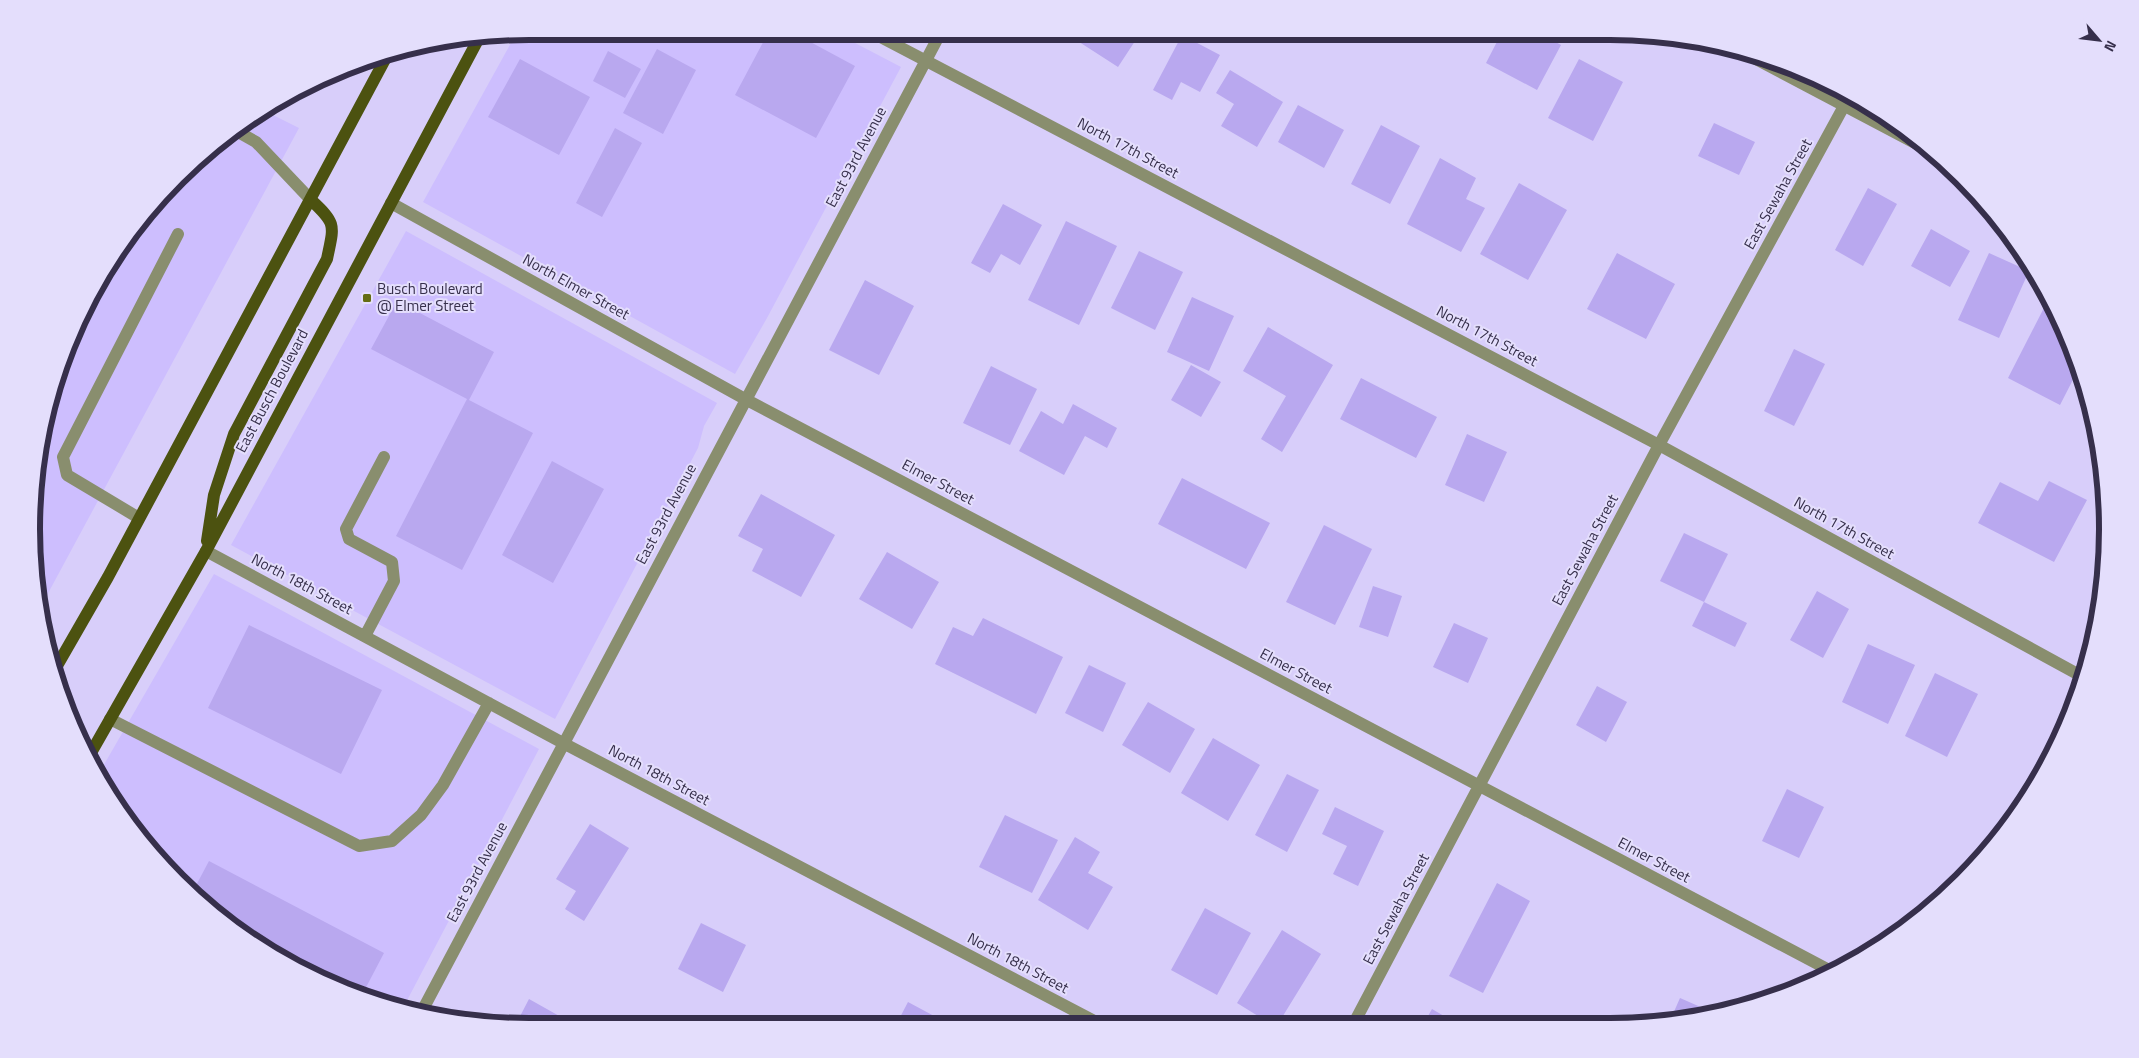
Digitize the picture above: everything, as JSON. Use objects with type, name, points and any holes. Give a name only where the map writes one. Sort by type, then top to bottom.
[{"type":"main road","name":"East Busch Boulevard","points":[[93,750],[206,551],[476,43]]},
{"type":"main road","points":[[59,662],[139,518],[383,63]]},
{"type":"main road","points":[[206,551],[214,495],[234,434],[327,258],[333,231],[328,216],[311,200]]},
{"type":"street","name":"North 17th Street","points":[[887,40],[1659,445],[2077,674]]},
{"type":"street","name":"East 93rd Avenue","points":[[424,1007],[937,40]]},
{"type":"street","name":"East Sewaha Street","points":[[1357,1018],[1659,445],[1847,102]]},
{"type":"street","points":[[241,133],[256,142],[311,200]]},
{"type":"street","name":"North Elmer Street","points":[[391,203],[746,399]]},
{"type":"street","points":[[139,518],[67,476],[63,456],[178,234]]},
{"type":"street","name":"Elmer Street","points":[[746,399],[1826,968]]},
{"type":"street","points":[[365,636],[394,582],[392,562],[349,540],[346,529],[384,457]]},
{"type":"street","name":"North 18th Street","points":[[206,551],[563,743],[1089,1018]]},
{"type":"street","points":[[110,719],[359,846],[392,841],[420,815],[443,785],[489,703]]},
{"type":"shaded area","points":[[849,40],[901,67],[767,318],[735,374],[423,202],[512,41]]},
{"type":"shaded area","points":[[271,114],[299,128],[45,599],[40,529],[44,465],[49,434],[66,372],[90,313],[122,257],[141,231],[183,183],[207,161],[231,141]]},
{"type":"shaded area","points":[[406,231],[717,403],[704,426],[698,448],[555,719],[231,545]]},
{"type":"shaded area","points":[[214,574],[539,749],[406,1002],[372,992],[313,968],[257,936],[231,917],[183,875],[161,851],[122,801],[102,767]]},
{"type":"building","points":[[764,40],[807,40],[855,66],[816,138],[735,95]]},
{"type":"building","points":[[1076,40],[1136,40],[1118,67]]},
{"type":"building","points":[[1179,40],[1192,40],[1220,55],[1200,92],[1181,82],[1172,100],[1153,90]]},
{"type":"building","points":[[1498,40],[1552,40],[1561,45],[1537,90],[1486,63]]},
{"type":"building","points":[[657,49],[696,70],[663,134],[623,113]]},
{"type":"building","points":[[608,51],[641,69],[625,98],[593,81]]},
{"type":"building","points":[[520,59],[590,97],[559,155],[488,117]]},
{"type":"building","points":[[1579,59],[1623,82],[1593,141],[1548,118]]},
{"type":"building","points":[[1230,70],[1283,102],[1257,147],[1221,126],[1234,104],[1216,93]]},
{"type":"building","points":[[1298,105],[1344,130],[1324,168],[1278,142]]},
{"type":"building","points":[[1714,123],[1755,142],[1739,175],[1698,156]]},
{"type":"building","points":[[1381,125],[1420,146],[1390,204],[1351,184]]},
{"type":"building","points":[[615,128],[642,143],[602,217],[576,203]]},
{"type":"building","points":[[1440,158],[1476,178],[1466,199],[1485,208],[1461,252],[1407,224]]},
{"type":"building","points":[[1519,183],[1567,210],[1528,280],[1480,254]]},
{"type":"building","points":[[1868,188],[1897,204],[1863,266],[1835,250]]},
{"type":"building","points":[[1003,204],[1042,225],[1020,265],[1001,254],[990,273],[971,263]]},
{"type":"building","points":[[1066,221],[1117,246],[1079,325],[1028,300]]},
{"type":"building","points":[[1931,229],[1970,251],[1950,287],[1911,266]]},
{"type":"building","points":[[1139,251],[1183,272],[1155,330],[1111,308]]},
{"type":"building","points":[[1617,253],[1675,284],[1646,339],[1587,309]]},
{"type":"building","points":[[1989,253],[2024,269],[2027,275],[1999,338],[1958,320]]},
{"type":"building","points":[[865,280],[914,306],[879,375],[829,350]]},
{"type":"building","points":[[1192,297],[1234,316],[1209,371],[1167,352]]},
{"type":"building","points":[[397,301],[494,352],[469,400],[533,433],[462,570],[396,536],[467,399],[371,349]]},
{"type":"building","points":[[2045,306],[2062,342],[2074,377],[2060,405],[2008,378]]},
{"type":"building","points":[[1268,327],[1333,365],[1282,452],[1261,439],[1286,396],[1243,371]]},
{"type":"building","points":[[1794,349],[1825,364],[1794,426],[1764,411]]},
{"type":"building","points":[[1191,365],[1221,382],[1201,417],[1171,400]]},
{"type":"building","points":[[991,366],[1037,389],[1010,445],[963,423]]},
{"type":"building","points":[[1361,378],[1437,417],[1416,458],[1340,419]]},
{"type":"building","points":[[1073,404],[1117,428],[1107,448],[1085,436],[1064,475],[1019,451],[1041,411],[1063,424]]},
{"type":"building","points":[[1467,434],[1507,452],[1484,502],[1445,485]]},
{"type":"building","points":[[552,461],[604,489],[553,583],[502,555]]},
{"type":"building","points":[[1182,478],[1270,523],[1246,569],[1158,524]]},
{"type":"building","points":[[2049,481],[2087,500],[2054,562],[1978,523],[2000,482],[2038,501]]},
{"type":"building","points":[[761,494],[835,535],[801,597],[752,571],[763,549],[738,536]]},
{"type":"building","points":[[1324,525],[1372,549],[1335,625],[1286,602]]},
{"type":"building","points":[[1684,533],[1728,554],[1704,602],[1660,581]]},
{"type":"building","points":[[887,552],[939,582],[912,629],[859,599]]},
{"type":"building","points":[[1373,586],[1402,596],[1388,637],[1359,627]]},
{"type":"building","points":[[1817,591],[1849,609],[1823,658],[1790,640]]},
{"type":"building","points":[[1704,602],[1747,623],[1735,647],[1692,626]]},
{"type":"building","points":[[983,618],[1063,657],[1036,714],[935,664],[953,627],[973,636]]},
{"type":"building","points":[[1454,623],[1488,638],[1468,683],[1433,667]]},
{"type":"building","points":[[249,625],[382,690],[341,774],[208,708]]},
{"type":"building","points":[[1868,644],[1915,665],[1888,724],[1842,702]]},
{"type":"building","points":[[1089,665],[1126,683],[1103,732],[1065,713]]},
{"type":"building","points":[[1935,673],[1978,694],[1947,757],[1905,736]]},
{"type":"building","points":[[1597,686],[1627,702],[1606,742],[1576,725]]},
{"type":"building","points":[[1148,702],[1195,729],[1170,773],[1122,745]]},
{"type":"building","points":[[1213,738],[1260,765],[1228,821],[1181,793]]},
{"type":"building","points":[[1287,774],[1319,790],[1287,852],[1255,835]]},
{"type":"building","points":[[1787,789],[1824,807],[1799,858],[1762,841]]},
{"type":"building","points":[[1335,807],[1384,831],[1358,886],[1333,874],[1347,846],[1322,834]]},
{"type":"building","points":[[1005,815],[1058,840],[1032,893],[979,867]]},
{"type":"building","points":[[590,824],[629,848],[584,921],[565,909],[576,891],[556,879]]},
{"type":"building","points":[[1075,837],[1100,852],[1088,873],[1113,887],[1088,930],[1038,900]]},
{"type":"building","points":[[209,861],[384,953],[365,989],[313,968],[257,936],[231,917],[195,886]]},
{"type":"building","points":[[1497,883],[1530,901],[1483,993],[1449,976]]},
{"type":"building","points":[[1205,908],[1251,933],[1217,995],[1171,970]]},
{"type":"building","points":[[701,923],[746,945],[723,992],[678,969]]},
{"type":"building","points":[[1282,930],[1321,954],[1282,1018],[1261,1018],[1237,1003]]},
{"type":"building","points":[[1680,998],[1705,1009],[1674,1014]]},
{"type":"building","points":[[529,999],[563,1018],[529,1018],[519,1018]]},
{"type":"building","points":[[908,1002],[938,1018],[900,1018]]},
{"type":"building","points":[[1432,1009],[1447,1018],[1427,1018]]},
{"type":"place","name":"Busch Boulevard @ Elmer Street","points":[[367,298]]}]
